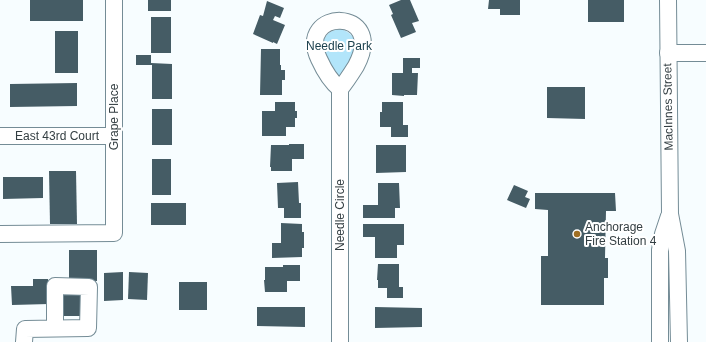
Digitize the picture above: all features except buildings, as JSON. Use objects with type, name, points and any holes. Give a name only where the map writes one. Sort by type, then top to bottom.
[{"type":"street","name":"Grape Place","points":[[0,234],[114,234],[114,0]]},
{"type":"street","name":"MacInnes Street","points":[[668,0],[670,214],[677,251],[678,342]]},
{"type":"street","points":[[668,53],[706,53]]},
{"type":"street","name":"Needle Circle","points":[[340,89],[340,342]]},
{"type":"street","name":"East 43rd Court","points":[[0,136],[114,136]]},
{"type":"street","name":"MacInnes Street","points":[[660,342],[660,250],[663,234],[670,214]]},
{"type":"street","points":[[24,342],[25,329],[54,328]]},
{"type":"green space","name":"Needle Park","points":[[341,29],[353,37],[355,43],[349,63],[341,75],[338,75],[328,61],[322,45],[328,34]]},
{"type":"place","name":"Anchorage Fire Station 4","points":[[577,234]]}]
